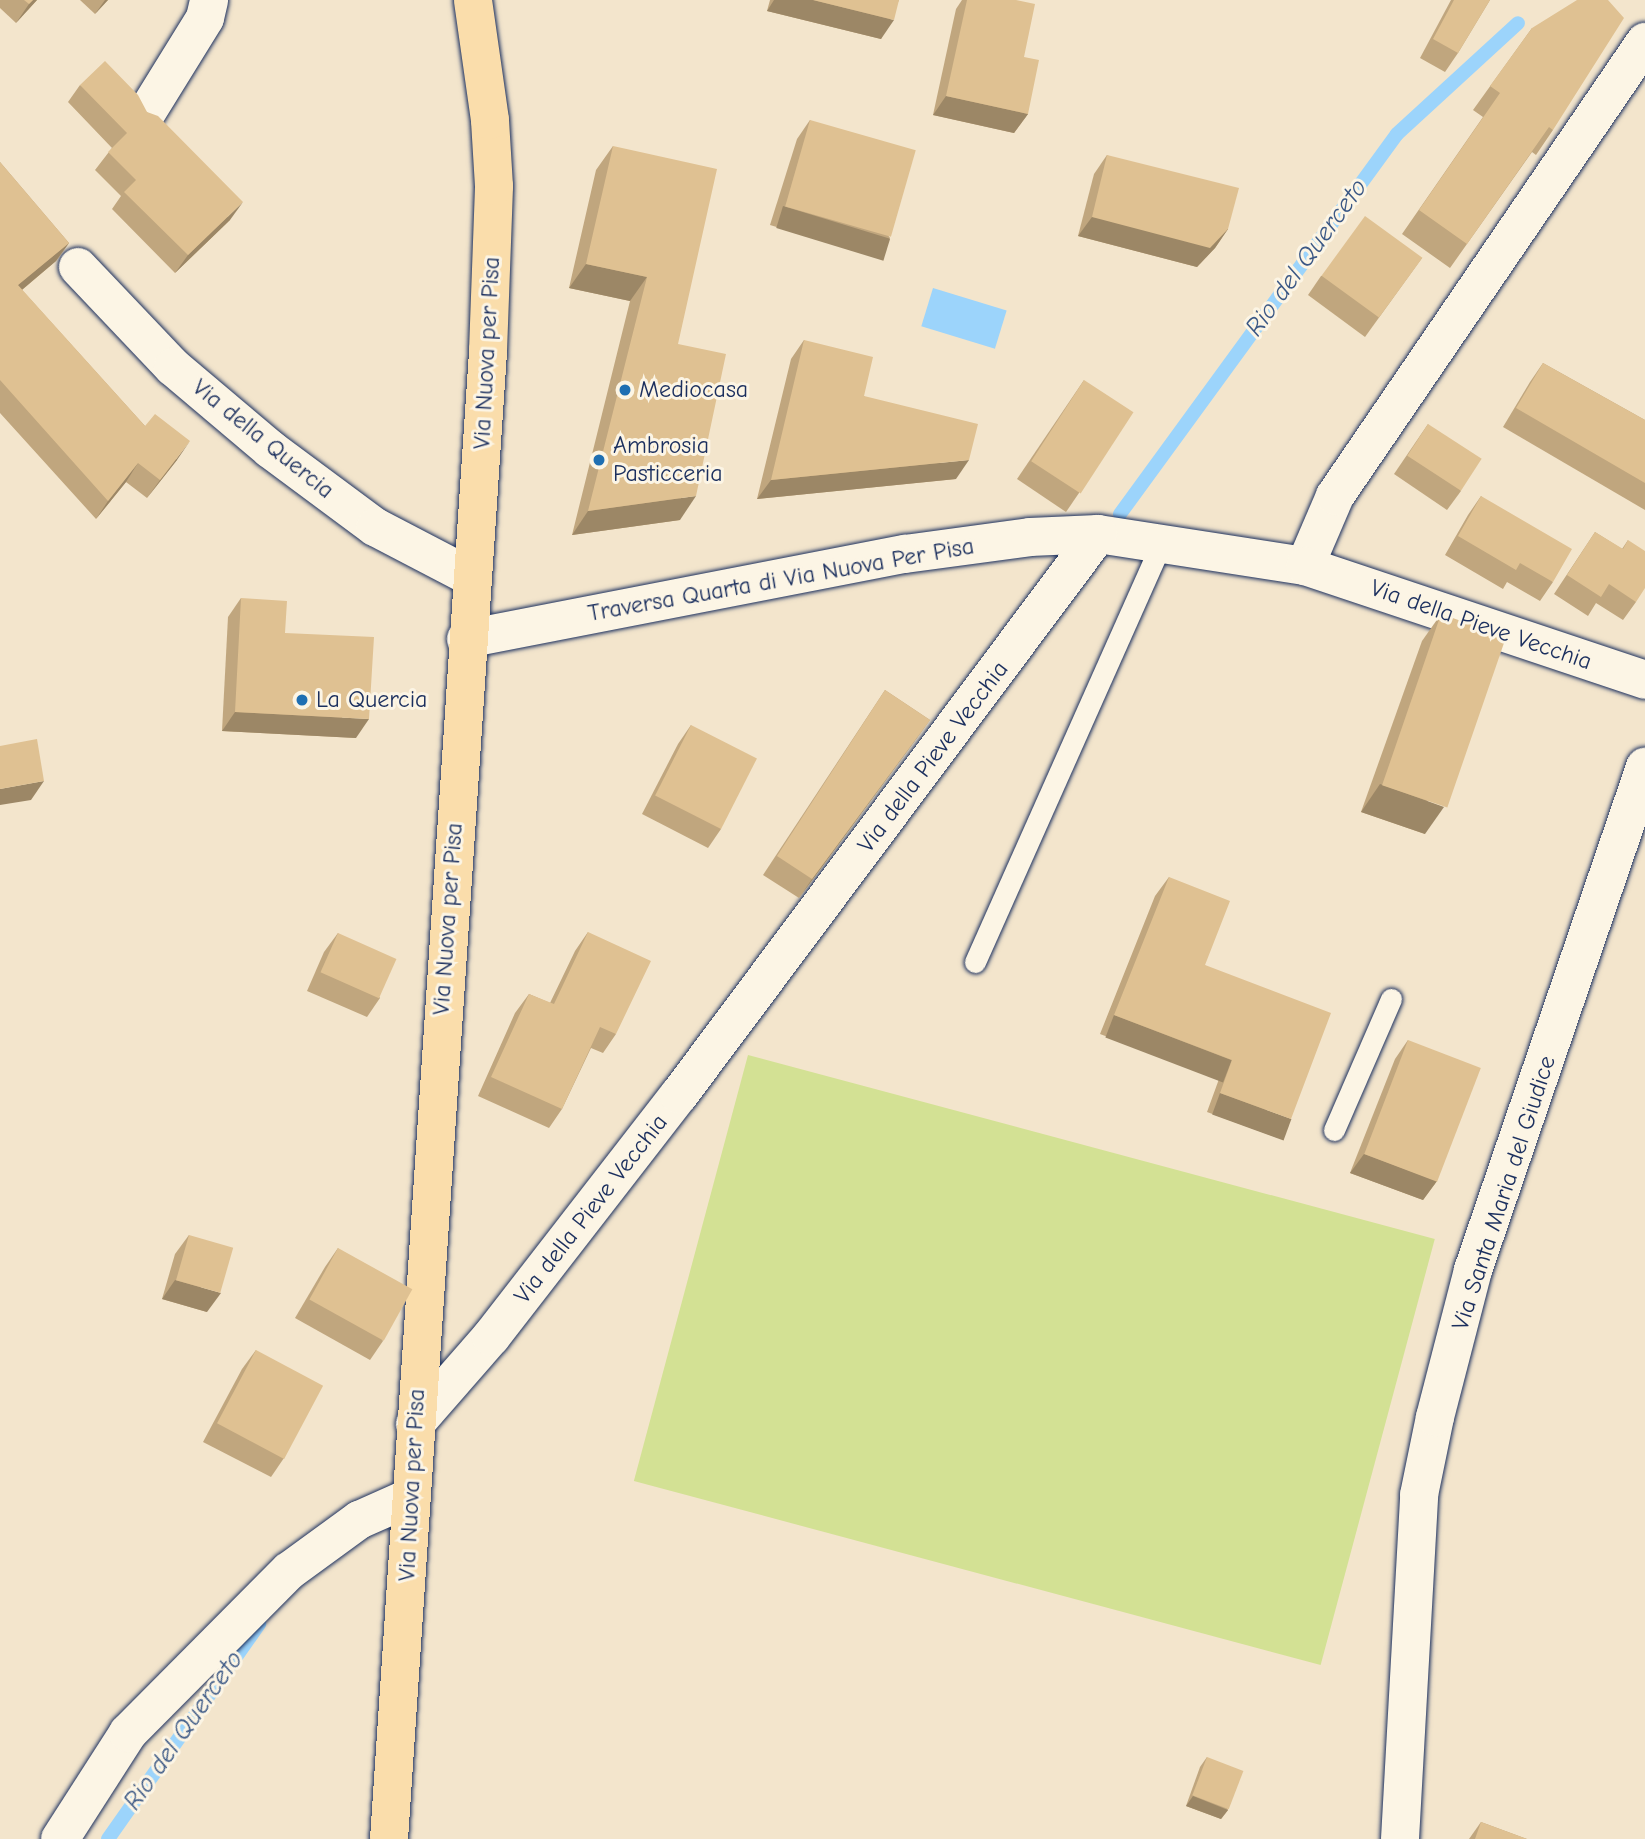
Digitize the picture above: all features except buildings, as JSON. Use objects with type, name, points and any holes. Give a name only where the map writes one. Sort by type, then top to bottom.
[{"type":"main road","name":"Via Nuova per Pisa","points":[[389,1839],[466,639],[473,578],[494,186],[490,120],[472,0]]},
{"type":"street","points":[[146,113],[205,18],[209,0]]},
{"type":"street","points":[[1305,566],[1335,496],[1645,42]]},
{"type":"street","name":"Via della Quercia","points":[[78,267],[173,367],[270,449],[374,527],[473,578]]},
{"type":"street","name":"Via della Pieve Vecchia","points":[[415,1424],[491,1337],[679,1095],[1098,534],[1305,566],[1645,680]]},
{"type":"street","name":"Traversa Quarta di Via Nuova Per Pisa","points":[[466,639],[905,554],[1030,537],[1098,534]]},
{"type":"street","name":"Via Santa Maria del Giudice","points":[[1398,1838],[1419,1495],[1435,1417],[1473,1270],[1645,767]]},
{"type":"street","points":[[60,1839],[128,1733],[289,1571],[359,1520],[411,1497]]},
{"type":"lane","points":[[975,962],[1161,544]]},
{"type":"lane","points":[[1334,1130],[1391,999]]},
{"type":"green space","points":[[748,1055],[1435,1239],[1321,1665],[634,1481]]},
{"type":"water","points":[[933,288],[1007,311],[995,349],[921,326]]},
{"type":"waterway","name":"Rio del Querceto","points":[[1120,514],[1397,134],[1518,23]]},
{"type":"waterway","name":"Rio del Querceto","points":[[108,1839],[259,1624]]},
{"type":"place","name":"Mediocasa","points":[[625,390]]},
{"type":"place","name":"Ambrosia Pasticceria","points":[[599,460]]},
{"type":"place","name":"La Quercia","points":[[302,700]]}]
